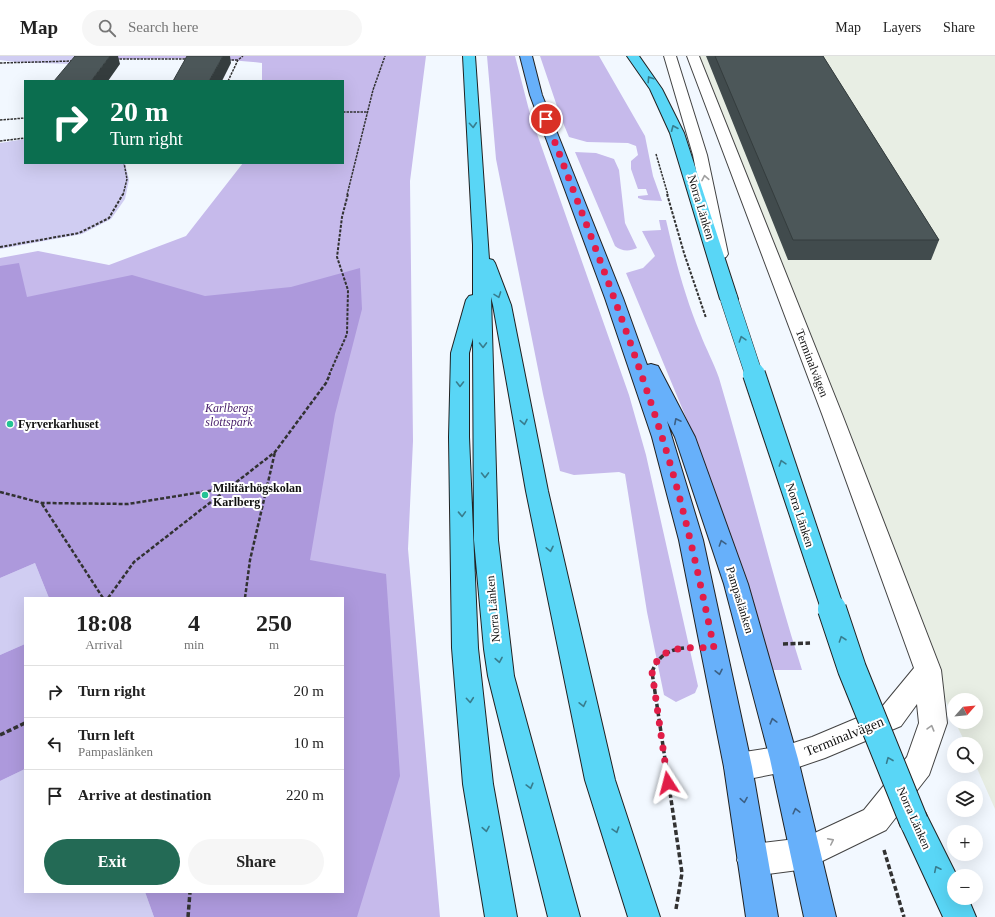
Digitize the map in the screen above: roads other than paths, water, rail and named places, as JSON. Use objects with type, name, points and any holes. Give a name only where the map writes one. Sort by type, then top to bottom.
[{"type":"highway","name":"Norra Länken","points":[[469,56],[481,245],[486,540],[497,648],[502,676],[520,750],[564,917]]},
{"type":"highway","name":"Norra Länken","points":[[633,56],[653,84],[664,104],[686,159],[728,299],[852,669],[914,822],[960,917]]},
{"type":"highway","name":"Norra Länken","points":[[481,245],[502,304],[537,491],[600,780],[644,917]]},
{"type":"highway","points":[[481,278],[460,353],[460,437],[465,632],[468,687],[477,778],[501,917]]},
{"type":"main road","name":"Pampaslänken","points":[[526,56],[536,95],[614,298],[666,452],[691,540],[738,767],[762,917]]},
{"type":"main road","name":"Pampaslänken","points":[[614,298],[685,437],[736,584],[784,759],[820,917]]},
{"type":"street","points":[[670,56],[700,155],[728,299]]},
{"type":"street","name":"Terminalvägen","points":[[694,56],[832,414],[928,670],[934,723],[919,765],[875,820],[806,853],[753,860]]},
{"type":"street","name":"Terminalvägen","points":[[738,767],[784,759],[815,749],[891,717],[928,670]]},
{"type":"place","name":"Fyrverkarhuset","points":[[10,424]]},
{"type":"place","name":"Militärhögskolan Karlberg","points":[[205,495]]},
{"type":"park label","name":"Karlbergs slottspark","points":[[229,415]]}]
